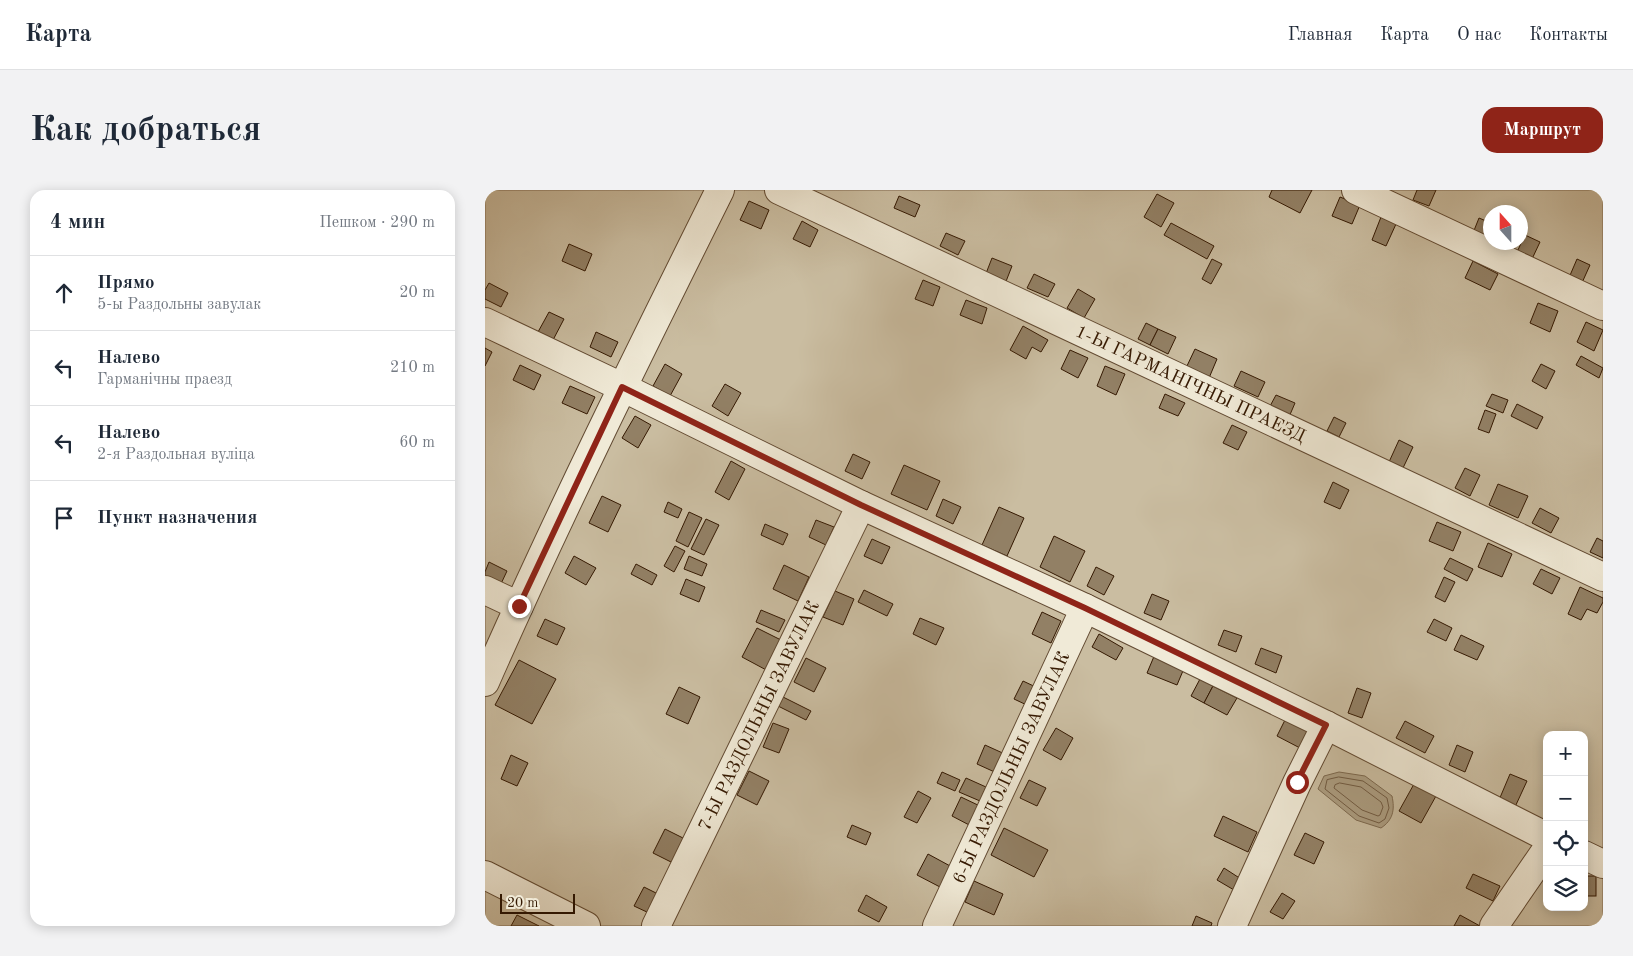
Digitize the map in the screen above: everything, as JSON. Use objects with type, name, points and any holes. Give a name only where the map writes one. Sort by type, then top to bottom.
[{"type":"lane","points":[[485,682],[622,387],[720,190]]},
{"type":"lane","name":"1-Ы ГАРМАНІЧНЫ ПРАЕЗД","points":[[779,190],[1603,577]]},
{"type":"lane","points":[[1356,190],[1603,306]]},
{"type":"lane","points":[[485,322],[622,387],[861,505],[1085,608],[1326,725],[1543,835]]},
{"type":"lane","name":"7-Ы РАЗДОЛЬНЫ ЗАВУЛАК","points":[[657,926],[861,505]]},
{"type":"lane","points":[[485,590],[519,606]]},
{"type":"lane","name":"6-Ы РАЗДОЛЬНЫ ЗАВУЛАК","points":[[937,926],[1085,608]]},
{"type":"lane","points":[[1232,926],[1297,782],[1326,725]]},
{"type":"lane","points":[[1494,926],[1543,855]]},
{"type":"lane","points":[[1588,857],[1603,864]]},
{"type":"lane","points":[[485,875],[586,926]]},
{"type":"shaded area","points":[[485,190],[1603,190],[1603,926],[485,926]]},
{"type":"water","points":[[1339,772],[1365,776],[1392,796],[1392,814],[1385,825],[1381,828],[1356,820],[1318,789],[1324,776]]},
{"type":"building","points":[[1272,190],[1312,190],[1300,213],[1269,197]]},
{"type":"building","points":[[1417,190],[1436,190],[1429,206],[1413,200]]},
{"type":"building","points":[[1157,194],[1174,203],[1161,227],[1144,217]]},
{"type":"building","points":[[899,196],[920,205],[915,217],[894,208]]},
{"type":"building","points":[[1340,197],[1360,205],[1352,224],[1332,216]]},
{"type":"building","points":[[749,201],[769,210],[761,229],[740,220]]},
{"type":"building","points":[[1381,217],[1396,224],[1386,246],[1372,240]]},
{"type":"building","points":[[1479,218],[1483,220],[1483,237],[1473,233]]},
{"type":"building","points":[[802,221],[818,230],[810,247],[793,239]]},
{"type":"building","points":[[1171,223],[1214,246],[1207,259],[1164,235]]},
{"type":"building","points":[[946,233],[965,241],[958,255],[940,246]]},
{"type":"building","points":[[1528,236],[1540,242],[1532,259],[1517,252],[1518,250],[1528,250]]},
{"type":"building","points":[[569,244],[592,254],[585,271],[562,261]]},
{"type":"building","points":[[992,258],[1012,266],[1005,284],[985,276]]},
{"type":"building","points":[[1212,259],[1222,264],[1211,284],[1202,279]]},
{"type":"building","points":[[1577,259],[1590,265],[1581,285],[1568,280]]},
{"type":"building","points":[[1473,261],[1498,274],[1490,290],[1465,278]]},
{"type":"building","points":[[1034,274],[1055,284],[1048,297],[1027,288]]},
{"type":"building","points":[[923,280],[940,287],[933,306],[915,299]]},
{"type":"building","points":[[489,283],[508,293],[501,307],[485,299],[485,290]]},
{"type":"building","points":[[1078,289],[1095,299],[1084,318],[1067,308]]},
{"type":"building","points":[[966,300],[987,308],[982,324],[960,315]]},
{"type":"building","points":[[1538,303],[1558,311],[1550,332],[1530,323]]},
{"type":"building","points":[[549,312],[564,319],[553,340],[538,332]]},
{"type":"building","points":[[1586,322],[1603,330],[1594,351],[1577,342]]},
{"type":"building","points":[[1146,323],[1158,329],[1150,345],[1138,339]]},
{"type":"building","points":[[1023,326],[1048,340],[1041,352],[1032,347],[1026,359],[1010,350]]},
{"type":"building","points":[[1158,329],[1176,337],[1168,354],[1150,345]]},
{"type":"building","points":[[596,332],[618,342],[611,357],[590,347]]},
{"type":"building","points":[[485,348],[492,352],[485,366]]},
{"type":"building","points":[[1195,349],[1217,359],[1209,378],[1186,368]]},
{"type":"building","points":[[1070,350],[1088,358],[1078,378],[1061,369]]},
{"type":"building","points":[[1581,356],[1603,368],[1599,378],[1576,365]]},
{"type":"building","points":[[665,364],[682,374],[670,396],[653,386]]},
{"type":"building","points":[[1541,364],[1555,371],[1546,389],[1532,381]]},
{"type":"building","points":[[520,365],[541,375],[534,390],[513,380]]},
{"type":"building","points":[[1105,366],[1125,374],[1116,395],[1097,386]]},
{"type":"building","points":[[1241,371],[1265,382],[1258,397],[1234,386]]},
{"type":"building","points":[[725,384],[741,393],[728,416],[712,406]]},
{"type":"building","points":[[570,386],[595,397],[587,414],[562,403]]},
{"type":"building","points":[[1165,394],[1185,403],[1178,416],[1159,408]]},
{"type":"building","points":[[1492,394],[1508,400],[1503,413],[1486,406]]},
{"type":"building","points":[[1276,395],[1295,403],[1289,417],[1269,408]]},
{"type":"building","points":[[1517,404],[1543,417],[1537,429],[1511,416]]},
{"type":"building","points":[[1485,410],[1496,414],[1489,433],[1478,429]]},
{"type":"building","points":[[635,416],[651,425],[638,448],[622,438]]},
{"type":"building","points":[[1334,417],[1346,423],[1339,437],[1327,431]]},
{"type":"building","points":[[1232,425],[1247,432],[1238,450],[1223,443]]},
{"type":"building","points":[[1399,440],[1413,447],[1403,468],[1389,462]]},
{"type":"building","points":[[853,454],[870,462],[862,479],[845,471]]},
{"type":"building","points":[[731,461],[745,469],[729,500],[715,492]]},
{"type":"building","points":[[904,465],[940,481],[927,510],[891,494]]},
{"type":"building","points":[[1465,468],[1480,475],[1470,496],[1455,488]]},
{"type":"building","points":[[1333,482],[1349,490],[1340,509],[1324,502]]},
{"type":"building","points":[[1498,484],[1528,496],[1518,518],[1489,505]]},
{"type":"building","points":[[602,496],[621,505],[608,532],[589,523]]},
{"type":"building","points":[[943,499],[961,507],[953,524],[936,516]]},
{"type":"building","points":[[668,502],[682,509],[678,518],[664,512]]},
{"type":"building","points":[[999,507],[1024,518],[1007,556],[982,545]]},
{"type":"building","points":[[1540,508],[1559,518],[1551,533],[1532,523]]},
{"type":"building","points":[[689,512],[702,518],[688,547],[676,541]]},
{"type":"building","points":[[706,519],[719,525],[704,555],[691,549]]},
{"type":"building","points":[[816,520],[834,527],[826,545],[809,537]]},
{"type":"building","points":[[1437,522],[1461,532],[1453,551],[1429,541]]},
{"type":"building","points":[[765,524],[788,534],[783,545],[761,535]]},
{"type":"building","points":[[1054,536],[1085,551],[1070,582],[1040,567]]},
{"type":"building","points":[[1597,538],[1603,541],[1603,558],[1590,552]]},
{"type":"building","points":[[872,539],[890,547],[882,564],[864,556]]},
{"type":"building","points":[[1488,543],[1512,554],[1502,577],[1478,567]]},
{"type":"building","points":[[675,546],[685,551],[674,572],[664,566]]},
{"type":"building","points":[[574,556],[596,568],[586,585],[565,573]]},
{"type":"building","points":[[689,556],[707,564],[702,576],[684,569]]},
{"type":"building","points":[[1450,558],[1473,569],[1467,581],[1444,569]]},
{"type":"building","points":[[489,562],[507,571],[499,588],[485,582],[485,572]]},
{"type":"building","points":[[636,564],[657,575],[652,585],[631,574]]},
{"type":"building","points":[[784,565],[809,577],[798,601],[773,589]]},
{"type":"building","points":[[1096,567],[1114,576],[1104,595],[1087,586]]},
{"type":"building","points":[[1541,569],[1560,578],[1552,594],[1533,584]]},
{"type":"building","points":[[1444,577],[1455,582],[1445,602],[1435,597]]},
{"type":"building","points":[[686,579],[705,587],[699,602],[680,594]]},
{"type":"building","points":[[1580,587],[1603,598],[1597,613],[1587,609],[1581,620],[1568,614]]},
{"type":"building","points":[[864,590],[893,604],[887,616],[858,602]]},
{"type":"building","points":[[835,591],[854,599],[843,625],[823,617]]},
{"type":"building","points":[[1152,594],[1169,601],[1161,620],[1144,613]]},
{"type":"building","points":[[761,610],[785,620],[779,632],[756,622]]},
{"type":"building","points":[[1042,612],[1061,621],[1051,643],[1032,634]]},
{"type":"building","points":[[920,618],[944,628],[936,645],[913,634]]},
{"type":"building","points":[[545,619],[565,628],[557,645],[537,636]]},
{"type":"building","points":[[1434,619],[1452,628],[1446,641],[1427,632]]},
{"type":"building","points":[[757,628],[785,642],[770,672],[742,657]]},
{"type":"building","points":[[1224,630],[1242,636],[1236,652],[1218,645]]},
{"type":"building","points":[[1099,634],[1123,648],[1116,660],[1092,647]]},
{"type":"building","points":[[1461,635],[1484,646],[1477,660],[1454,650]]},
{"type":"building","points":[[1261,648],[1282,656],[1276,673],[1255,664]]},
{"type":"building","points":[[1155,654],[1185,666],[1177,685],[1147,673]]},
{"type":"building","points":[[806,658],[826,668],[814,692],[794,682]]},
{"type":"building","points":[[519,660],[556,679],[532,724],[495,705]]},
{"type":"building","points":[[1200,679],[1213,686],[1204,703],[1191,696]]},
{"type":"building","points":[[1023,681],[1040,689],[1031,707],[1014,699]]},
{"type":"building","points":[[1213,686],[1237,698],[1227,715],[1204,703]]},
{"type":"building","points":[[679,687],[700,697],[688,724],[666,714]]},
{"type":"building","points":[[1357,688],[1371,693],[1362,718],[1348,713]]},
{"type":"building","points":[[783,697],[811,711],[806,720],[778,706]]},
{"type":"building","points":[[1286,718],[1309,731],[1300,748],[1277,736]]},
{"type":"building","points":[[1405,721],[1434,736],[1425,753],[1396,738]]},
{"type":"building","points":[[773,723],[789,729],[779,753],[763,747]]},
{"type":"building","points":[[1056,728],[1073,738],[1061,760],[1043,750]]},
{"type":"building","points":[[985,745],[1007,755],[999,774],[977,764]]},
{"type":"building","points":[[1457,745],[1473,752],[1465,772],[1449,765]]},
{"type":"building","points":[[511,755],[528,763],[517,786],[501,779]]},
{"type":"building","points":[[749,771],[769,781],[757,805],[737,795]]},
{"type":"building","points":[[942,772],[960,780],[955,791],[937,783]]},
{"type":"building","points":[[1510,774],[1527,781],[1515,807],[1499,800]]},
{"type":"building","points":[[966,778],[986,787],[980,801],[959,792]]},
{"type":"building","points":[[1029,780],[1046,788],[1037,806],[1020,798]]},
{"type":"building","points":[[1414,784],[1436,796],[1421,823],[1399,811]]},
{"type":"building","points":[[918,791],[931,798],[917,823],[904,817]]},
{"type":"building","points":[[961,797],[982,807],[973,827],[952,816]]},
{"type":"building","points":[[1223,816],[1257,832],[1248,852],[1214,836]]},
{"type":"building","points":[[852,825],[871,833],[866,845],[847,837]]},
{"type":"building","points":[[1004,828],[1048,850],[1034,877],[991,855]]},
{"type":"building","points":[[665,829],[685,839],[673,863],[653,853]]},
{"type":"building","points":[[1305,833],[1324,842],[1314,864],[1294,855]]},
{"type":"building","points":[[928,854],[952,867],[940,887],[917,875]]},
{"type":"building","points":[[1224,868],[1241,879],[1234,890],[1217,880]]},
{"type":"building","points":[[1473,874],[1500,886],[1493,901],[1466,888]]},
{"type":"building","points":[[1588,876],[1596,876],[1596,896],[1588,896]]},
{"type":"building","points":[[974,881],[1003,894],[994,915],[965,902]]},
{"type":"building","points":[[644,887],[658,894],[649,913],[634,906]]},
{"type":"building","points":[[1282,893],[1295,901],[1283,919],[1270,912]]},
{"type":"building","points":[[866,895],[887,907],[879,922],[858,911]]},
{"type":"building","points":[[517,915],[539,926],[511,926]]},
{"type":"building","points":[[1460,915],[1480,926],[1454,926]]},
{"type":"building","points":[[1196,916],[1212,923],[1211,926],[1192,926]]},
{"type":"route","points":[[519,606],[622,387],[861,505],[1085,608],[1326,725],[1297,782]]}]
